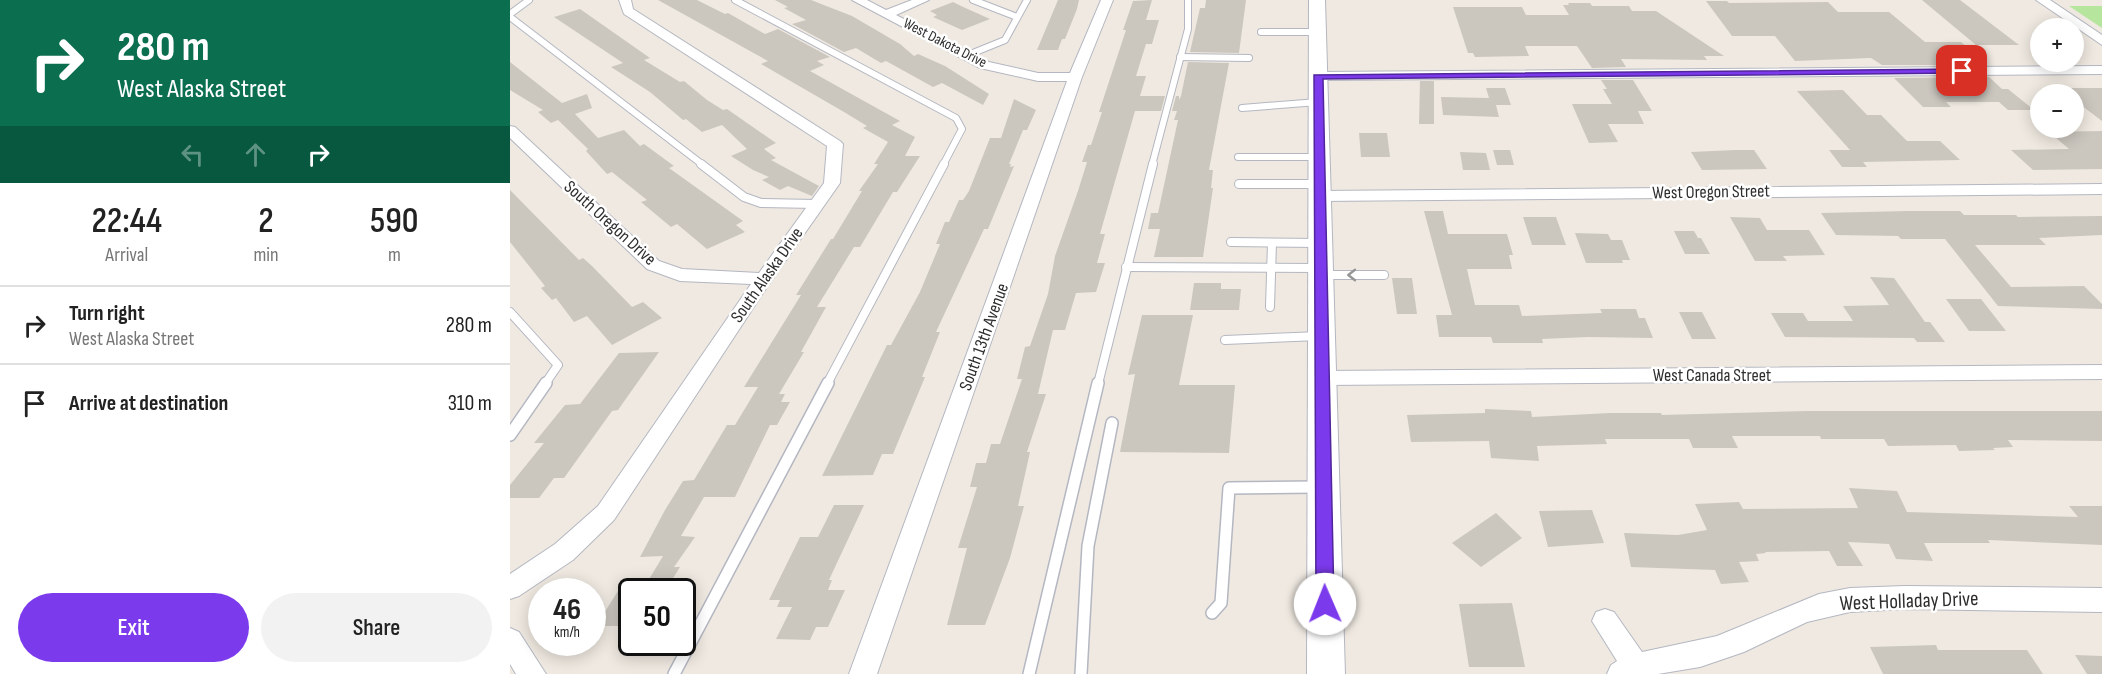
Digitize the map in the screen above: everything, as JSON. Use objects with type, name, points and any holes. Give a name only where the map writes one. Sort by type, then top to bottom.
[{"type":"main road","points":[[1317,0],[1326,674]]},
{"type":"street","name":"South Alaska Drive","points":[[510,588],[564,552],[606,513],[763,279],[832,183],[836,144],[628,11],[625,0]]},
{"type":"street","name":"West Dakota Drive","points":[[858,0],[1001,70],[1038,77],[1075,77]]},
{"type":"street","name":"West Dakota Drive","points":[[886,14],[923,0]]},
{"type":"street","name":"South 13th Avenue","points":[[863,674],[1075,77],[1107,0]]},
{"type":"street","points":[[2042,0],[2102,41]]},
{"type":"street","points":[[1318,89],[2102,70]]},
{"type":"street","name":"South Oregon Drive","points":[[510,130],[653,265],[680,275],[763,279]]},
{"type":"street","name":"West Oregon Street","points":[[1320,190],[2102,189]]},
{"type":"street","name":"West Canada Street","points":[[1322,378],[2102,372]]},
{"type":"street","name":"West Holladay Drive","points":[[1629,670],[1658,659],[1701,654],[1738,640],[1788,616],[1836,602],[1894,597],[2102,600]]},
{"type":"street","points":[[1605,621],[1629,670]]},
{"type":"street","points":[[510,641],[532,674]]},
{"type":"lane","points":[[529,0],[510,16],[744,196],[761,204],[816,204]]},
{"type":"lane","points":[[674,674],[962,129],[956,118],[735,0]]},
{"type":"lane","points":[[973,0],[1017,17]]},
{"type":"lane","points":[[968,55],[1005,40],[1027,0]]},
{"type":"lane","points":[[1029,674],[1126,267],[1188,29],[1188,0]]},
{"type":"lane","points":[[1261,32],[1317,32]]},
{"type":"lane","points":[[1180,57],[1249,58]]},
{"type":"lane","points":[[1242,108],[1318,89]]},
{"type":"lane","points":[[1238,157],[1319,157]]},
{"type":"lane","points":[[1239,184],[1320,190]]},
{"type":"lane","points":[[1231,242],[1272,243],[1321,262],[1383,275]]},
{"type":"lane","points":[[1270,307],[1272,243]]},
{"type":"lane","points":[[1126,267],[1271,267],[1321,262]]},
{"type":"lane","points":[[510,312],[558,364],[510,435]]},
{"type":"lane","points":[[1225,340],[1322,336]]},
{"type":"lane","points":[[1081,674],[1088,546],[1112,423]]},
{"type":"lane","points":[[1212,613],[1221,603],[1229,489],[1324,487]]},
{"type":"green space","points":[[2069,6],[2102,6],[2102,28]]},
{"type":"building","points":[[658,0],[697,0],[725,14],[728,13],[765,34],[778,29],[830,57],[817,61],[824,65],[810,71],[900,121],[892,125],[915,137],[905,156],[920,156],[897,192],[893,192],[860,247],[854,247],[817,307],[826,307],[801,352],[804,352],[779,394],[785,394],[781,402],[790,402],[777,425],[770,425],[735,497],[704,497],[681,536],[695,537],[674,567],[680,567],[673,578],[650,578],[663,556],[640,557],[665,510],[683,481],[694,480],[727,425],[735,425],[758,387],[744,387],[801,295],[796,295],[878,164],[874,164],[888,142],[863,128],[867,126],[761,64],[768,61]]},
{"type":"building","points":[[775,0],[811,0],[852,16],[900,44],[914,56],[918,54],[945,66],[989,94],[983,105],[942,83],[933,87],[886,61],[881,63],[856,48],[844,52],[792,24],[806,20],[784,8],[788,7]]},
{"type":"building","points":[[1058,0],[1079,0],[1065,39],[1062,39],[1058,50],[1037,50]]},
{"type":"building","points":[[1152,0],[1146,20],[1159,20],[1152,44],[1146,44],[1136,76],[1146,76],[1140,96],[1165,96],[1161,111],[1135,111],[1100,234],[1105,234],[1097,263],[1105,263],[1096,292],[1076,293],[1065,330],[1053,330],[1038,394],[1046,394],[1027,452],[1030,452],[1018,506],[1024,506],[1010,558],[985,625],[947,625],[967,548],[958,548],[977,487],[970,487],[976,463],[986,463],[991,444],[1000,444],[1022,379],[1017,379],[1025,347],[1030,346],[1048,294],[1055,256],[1087,162],[1082,162],[1088,145],[1091,145],[1102,112],[1099,112],[1126,30],[1123,30],[1133,1]]},
{"type":"building","points":[[1206,0],[1246,0],[1239,53],[1190,52],[1200,8],[1205,8]]},
{"type":"building","points":[[1922,0],[1960,0],[2019,45],[1976,45]]},
{"type":"building","points":[[1706,1],[1727,1],[1729,3],[1828,2],[1838,12],[1889,12],[1925,42],[1961,42],[1980,58],[1966,58],[1974,65],[1882,65],[1871,58],[1795,61],[1775,36],[1732,36]]},
{"type":"building","points":[[953,2],[990,19],[962,30],[933,17],[937,15],[930,11]]},
{"type":"building","points":[[1568,3],[1590,3],[1592,6],[1629,6],[1632,11],[1656,11],[1724,56],[1704,56],[1707,60],[1621,59],[1626,67],[1592,68],[1577,46],[1525,46],[1529,56],[1475,57],[1473,53],[1468,53],[1453,7],[1522,7],[1526,15],[1569,15],[1563,5],[1569,5]]},
{"type":"building","points":[[580,9],[650,58],[644,60],[680,82],[684,81],[707,100],[723,110],[727,109],[776,143],[764,149],[776,158],[771,160],[819,186],[812,196],[788,186],[780,190],[762,180],[769,177],[731,156],[747,149],[722,125],[702,132],[686,119],[683,120],[650,92],[611,67],[623,63],[554,17]]},
{"type":"building","points":[[510,62],[562,103],[587,94],[592,108],[575,114],[598,138],[624,130],[640,146],[644,144],[674,166],[669,168],[743,221],[736,225],[745,232],[707,249],[677,224],[671,227],[641,202],[647,200],[612,172],[607,174],[586,151],[588,149],[558,120],[551,123],[538,112],[543,110],[510,90]]},
{"type":"building","points":[[1188,62],[1229,63],[1209,170],[1213,170],[1211,188],[1213,188],[1203,257],[1154,257],[1160,229],[1148,229],[1151,213],[1158,213],[1178,120],[1174,120],[1177,111],[1172,111],[1176,96],[1179,96],[1179,100],[1181,96]]},
{"type":"building","points":[[1989,77],[2002,89],[2008,89],[2030,107],[2030,110],[2008,110],[1999,102],[1946,102],[1951,107],[1923,107],[1894,78]]},
{"type":"building","points":[[1601,80],[1633,80],[1652,111],[1638,111],[1644,124],[1608,124],[1618,142],[1589,143],[1572,104],[1612,104],[1603,89],[1607,89]]},
{"type":"building","points":[[1420,81],[1434,81],[1434,124],[1419,124]]},
{"type":"building","points":[[1486,88],[1505,88],[1511,105],[1496,105],[1499,117],[1443,115],[1441,97],[1489,98]]},
{"type":"building","points":[[2084,88],[2102,88],[2102,121],[2084,107]]},
{"type":"building","points":[[1843,90],[1867,115],[1881,115],[1907,141],[1940,141],[1960,160],[1863,162],[1867,167],[1842,167],[1829,150],[1850,150],[1797,91]]},
{"type":"building","points":[[1014,99],[1036,110],[1027,130],[1023,130],[1009,164],[1011,164],[1010,167],[1014,166],[988,229],[984,229],[936,332],[940,332],[922,377],[925,377],[893,454],[882,454],[873,475],[822,476],[887,345],[891,345],[920,292],[940,244],[936,244],[945,222],[949,222],[959,200],[963,200],[969,191],[990,138],[1001,138]]},
{"type":"building","points":[[2084,131],[2102,131],[2102,169],[2033,170],[2011,150],[2069,149],[2056,138],[2084,138]]},
{"type":"building","points":[[1359,133],[1387,133],[1390,157],[1361,157]]},
{"type":"building","points":[[1493,150],[1510,150],[1514,165],[1497,165]]},
{"type":"building","points":[[1754,150],[1767,169],[1702,170],[1691,152]]},
{"type":"building","points":[[1460,152],[1486,153],[1490,170],[1463,170]]},
{"type":"building","points":[[510,190],[579,260],[583,258],[632,307],[643,302],[662,318],[612,345],[587,316],[574,322],[556,298],[552,300],[541,288],[545,286],[510,242]]},
{"type":"building","points":[[1424,211],[1443,211],[1448,234],[1507,234],[1513,255],[1509,255],[1512,269],[1467,269],[1475,305],[1519,305],[1522,316],[1602,313],[1600,309],[1636,309],[1639,318],[1645,318],[1653,338],[1588,337],[1542,339],[1543,343],[1493,343],[1491,337],[1439,337],[1436,315],[1452,315]]},
{"type":"building","points":[[1960,211],[1964,215],[2016,215],[2018,217],[2102,216],[2102,235],[2039,238],[2046,245],[1975,245],[2011,287],[2084,286],[2102,304],[2102,309],[1998,306],[1945,239],[1836,235],[1821,213]]},
{"type":"building","points":[[1523,217],[1556,217],[1566,245],[1532,245]]},
{"type":"building","points":[[1730,217],[1760,218],[1767,230],[1809,230],[1825,255],[1783,256],[1787,261],[1755,261]]},
{"type":"building","points":[[1674,231],[1694,231],[1710,254],[1685,254]]},
{"type":"building","points":[[1575,233],[1608,234],[1611,240],[1622,240],[1630,260],[1622,260],[1623,263],[1586,263]]},
{"type":"building","points":[[1870,277],[1894,278],[1925,322],[1930,322],[1945,342],[1917,342],[1914,338],[1785,337],[1771,313],[1803,313],[1808,321],[1853,321],[1843,306],[1889,305]]},
{"type":"building","points":[[1392,278],[1412,278],[1417,314],[1397,314]]},
{"type":"building","points":[[1194,283],[1221,283],[1221,289],[1241,289],[1239,310],[1190,310]]},
{"type":"building","points":[[1946,299],[1981,299],[2006,331],[1969,331]]},
{"type":"building","points":[[1679,312],[1702,312],[1716,339],[1692,339]]},
{"type":"building","points":[[1142,315],[1193,315],[1179,385],[1235,385],[1229,453],[1120,452],[1135,374],[1128,375]]},
{"type":"building","points":[[659,352],[618,410],[612,411],[564,478],[554,478],[539,498],[510,498],[510,485],[544,443],[534,443],[565,405],[580,404],[619,353]]},
{"type":"building","points":[[1485,409],[1531,411],[1532,417],[1610,413],[1661,413],[1662,415],[1807,411],[2102,411],[2102,441],[2008,440],[2013,447],[1959,451],[1956,445],[1888,446],[1884,439],[1821,439],[1820,436],[1732,436],[1738,448],[1693,448],[1689,439],[1605,439],[1607,444],[1537,446],[1539,461],[1491,458],[1489,441],[1411,442],[1407,415],[1485,413]]},
{"type":"building","points":[[1849,488],[1897,491],[1907,512],[2078,517],[2069,506],[2102,506],[2102,545],[1988,540],[1990,543],[1924,543],[1933,561],[1896,559],[1889,544],[1848,542],[1863,566],[1837,566],[1829,551],[1765,552],[1756,554],[1759,561],[1739,562],[1749,582],[1721,584],[1715,570],[1631,567],[1624,533],[1678,535],[1707,530],[1695,504],[1739,502],[1743,509],[1858,508]]},
{"type":"building","points":[[834,505],[864,505],[829,580],[832,580],[828,590],[845,590],[828,627],[816,627],[810,640],[776,639],[792,607],[777,607],[780,600],[769,600],[800,537],[818,537]]},
{"type":"building","points":[[1592,510],[1604,543],[1548,547],[1539,511]]},
{"type":"building","points":[[1496,513],[1522,538],[1481,567],[1452,543]]},
{"type":"building","points":[[618,591],[618,626],[606,626],[606,610]]},
{"type":"building","points":[[1512,603],[1525,667],[1469,667],[1459,604]]},
{"type":"building","points":[[1936,645],[1938,650],[2027,650],[2043,674],[1883,674],[1870,647]]},
{"type":"building","points":[[2075,655],[2102,656],[2102,674],[2087,674]]},
{"type":"route","points":[[1325,604],[1318,76],[1962,71]]}]
